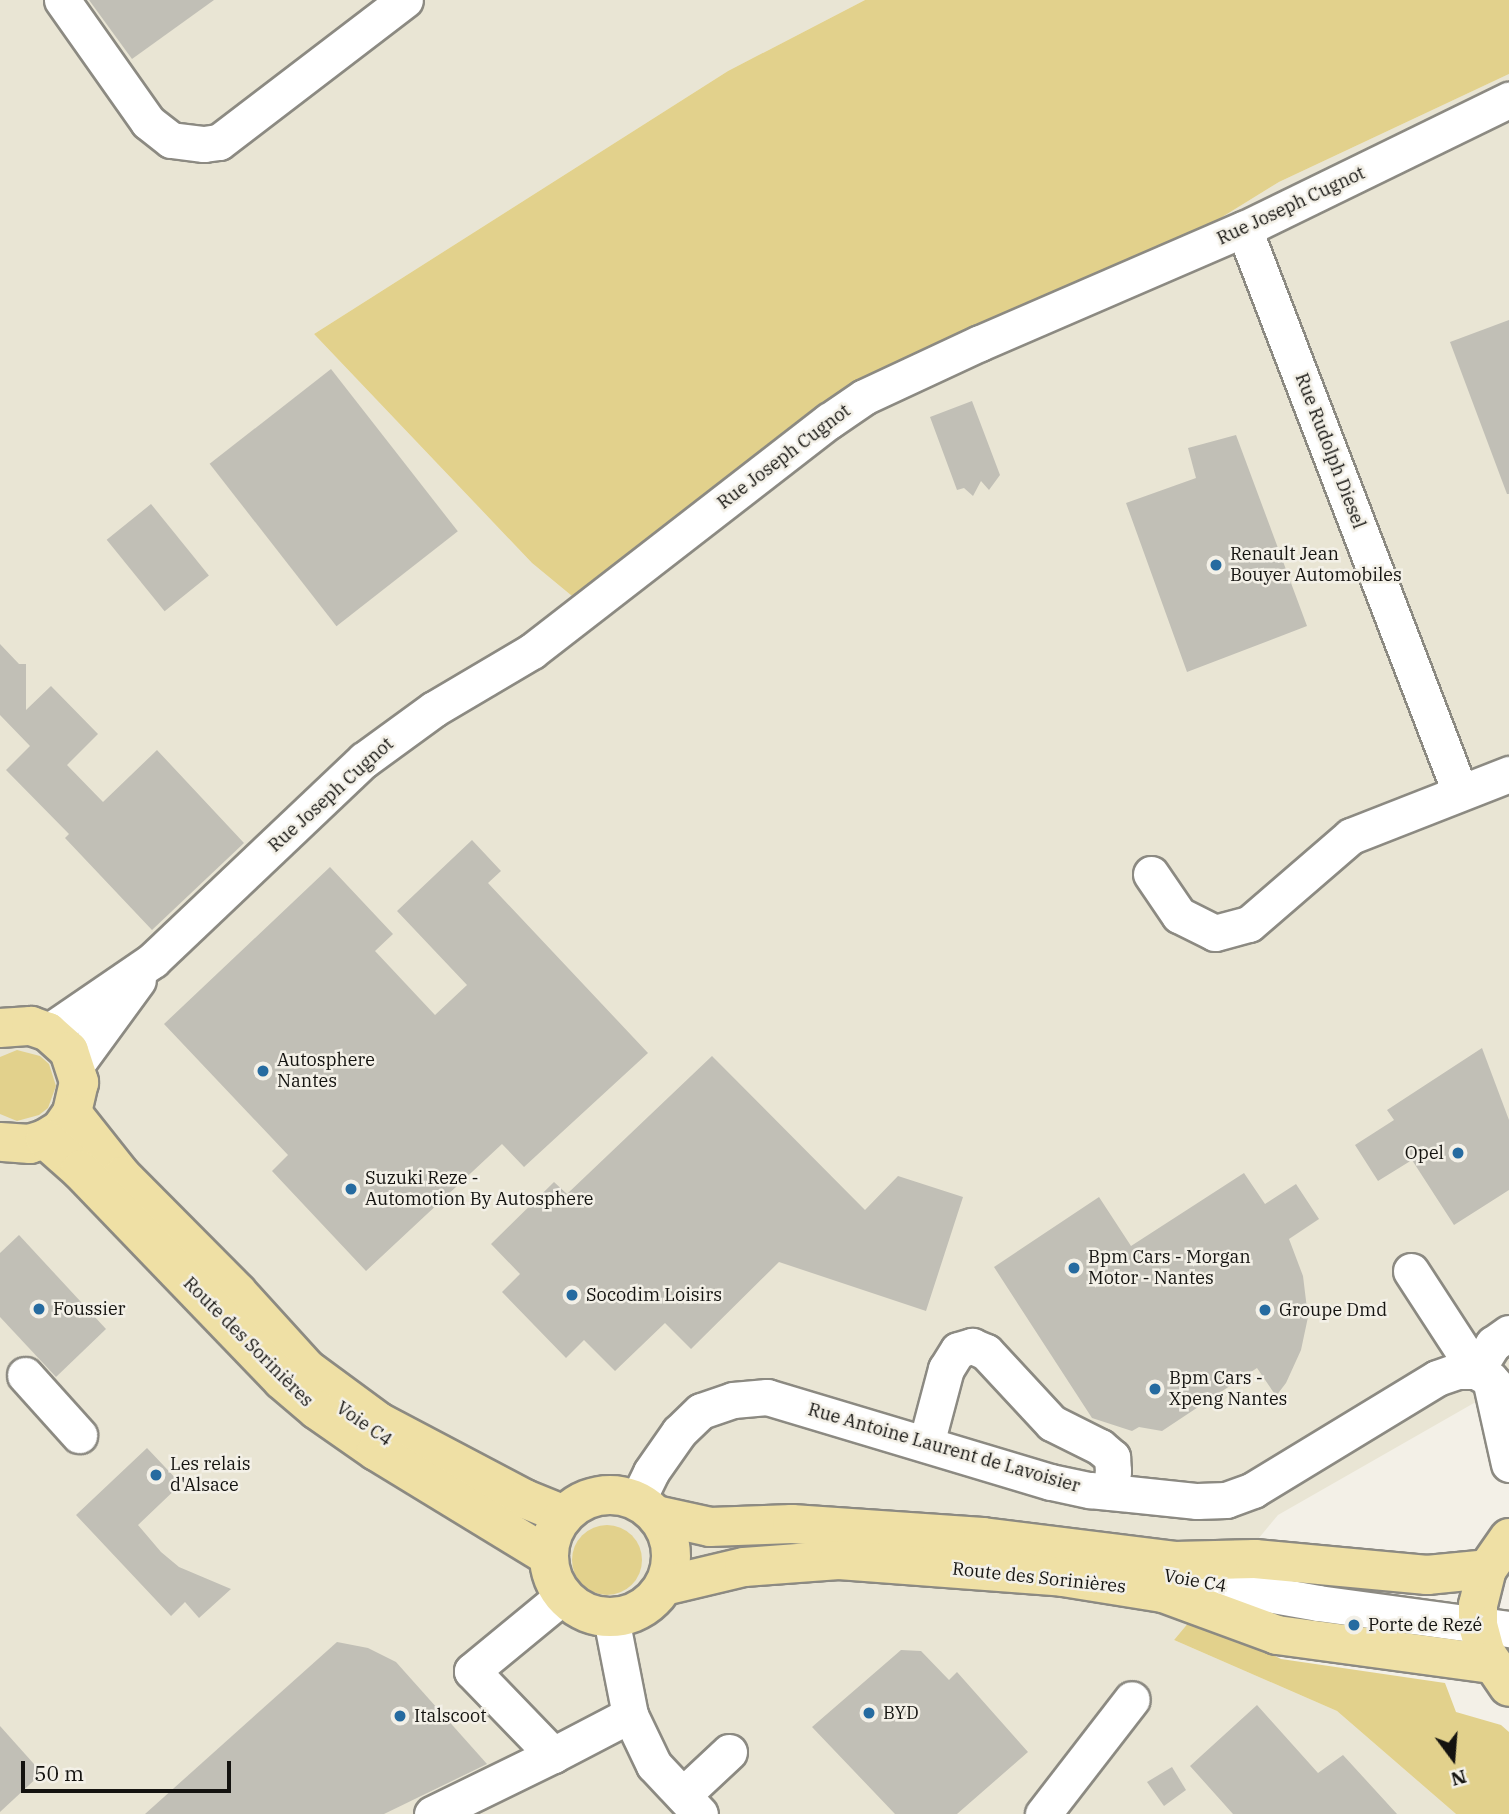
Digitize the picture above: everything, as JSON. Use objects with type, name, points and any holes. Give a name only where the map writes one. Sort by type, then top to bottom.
[{"type":"main road","points":[[0,1142],[30,1144],[46,1139],[61,1129],[72,1113],[79,1082],[76,1065],[60,1040],[15,1025]]},
{"type":"main road","name":"Route des Sorinières","points":[[72,1113],[96,1167]]},
{"type":"main road","name":"Route des Sorinières","points":[[46,1139],[96,1167],[307,1368],[379,1422],[517,1515],[548,1556]]},
{"type":"main road","name":"Route des Sorinières","points":[[517,1515],[564,1515],[582,1501],[604,1495],[710,1527],[782,1532],[983,1537],[1175,1561],[1255,1559],[1427,1575],[1487,1569]]},
{"type":"main road","points":[[564,1515],[550,1541],[550,1570],[563,1596],[584,1612],[611,1618],[642,1609],[664,1586],[672,1554],[667,1533],[646,1508]]},
{"type":"main road","points":[[1500,1676],[1494,1627],[1479,1596],[1487,1569],[1509,1538]]},
{"type":"main road","name":"Route des Sorinières","points":[[664,1586],[744,1567],[839,1560],[1063,1577],[1163,1593],[1278,1635],[1500,1676]]},
{"type":"street","points":[[62,0],[148,122],[172,140],[188,144],[219,142],[405,0]]},
{"type":"street","name":"Rue Joseph Cugnot","points":[[76,1065],[153,960],[364,760],[434,709],[532,650],[864,397],[980,343],[1244,229],[1509,100]]},
{"type":"street","name":"Rue Rudolph Diesel","points":[[1244,229],[1460,792]]},
{"type":"street","points":[[1151,874],[1179,915],[1215,933],[1249,924],[1351,836],[1509,774]]},
{"type":"street","name":"Rue Joseph Cugnot","points":[[15,1025],[153,960]]},
{"type":"street","name":"Voie C4","points":[[96,1167],[302,1379],[379,1437],[517,1515]]},
{"type":"street","points":[[1411,1271],[1492,1383]]},
{"type":"street","points":[[1509,1333],[1493,1344],[1492,1383],[1509,1464]]},
{"type":"street","points":[[926,1444],[946,1369],[958,1350],[972,1346],[986,1352],[1052,1423],[1100,1447],[1112,1457],[1114,1471],[1110,1492]]},
{"type":"street","name":"Rue Antoine Laurent de Lavoisier","points":[[646,1508],[652,1472],[679,1432],[701,1411],[733,1400],[767,1397],[1051,1482],[1110,1492],[1198,1501],[1226,1500],[1253,1490],[1437,1378],[1457,1371],[1492,1383]]},
{"type":"street","points":[[25,1375],[79,1435]]},
{"type":"street","points":[[744,1567],[782,1532]]},
{"type":"street","name":"Voie C4","points":[[782,1532],[1091,1563],[1318,1603],[1494,1627]]},
{"type":"street","points":[[553,1755],[472,1671],[563,1596]]},
{"type":"street","points":[[611,1618],[630,1715],[654,1765],[692,1805],[729,1752]]},
{"type":"street","points":[[1043,1814],[1132,1699]]},
{"type":"street","points":[[432,1814],[630,1715]]},
{"type":"shaded area","points":[[0,0],[865,0],[728,71],[314,334],[532,563],[572,596],[867,378],[1185,240],[1279,182],[1509,74],[1509,1383],[1278,1515],[1174,1640],[1337,1711],[1456,1814],[0,1814]]},
{"type":"shaded area","points":[[865,0],[1509,0],[1509,74],[1279,182],[1185,240],[867,378],[572,596],[532,563],[314,334],[728,71]]},
{"type":"shaded area","points":[[17,1050],[40,1056],[49,1064],[56,1086],[48,1108],[39,1115],[17,1121],[0,1114],[0,1057]]},
{"type":"shaded area","points":[[607,1525],[632,1535],[642,1560],[632,1585],[607,1595],[582,1585],[572,1560],[582,1535]]},
{"type":"shaded area","points":[[1194,1616],[1281,1659],[1445,1683],[1456,1712],[1501,1725],[1509,1732],[1509,1814],[1456,1814],[1337,1711],[1174,1640]]},
{"type":"building","points":[[89,0],[214,0],[132,59]]},
{"type":"building","points":[[1509,320],[1509,494],[1507,494],[1450,342]]},
{"type":"building","points":[[331,369],[458,531],[336,626],[210,464]]},
{"type":"building","points":[[972,401],[1000,475],[989,490],[981,481],[973,496],[964,488],[957,490],[930,417]]},
{"type":"building","name":"Renault Jean Bouyer Automobiles","points":[[1236,435],[1307,626],[1187,672],[1126,503],[1196,478],[1188,448]]},
{"type":"building","points":[[151,504],[209,575],[165,611],[107,540]]},
{"type":"building","points":[[0,644],[19,664],[26,664],[26,710],[51,686],[98,734],[67,765],[103,802],[157,750],[244,843],[152,930],[65,838],[69,834],[6,770],[30,746],[0,715]]},
{"type":"building","points":[[472,840],[501,871],[488,883],[648,1053],[524,1167],[502,1144],[366,1271],[272,1171],[288,1155],[164,1024],[330,867],[393,934],[375,951],[435,1015],[467,985],[397,911]]},
{"type":"building","points":[[1482,1048],[1509,1120],[1509,1190],[1454,1225],[1412,1160],[1378,1181],[1355,1145],[1394,1120],[1387,1110]]},
{"type":"building","points":[[712,1056],[865,1210],[898,1176],[963,1197],[926,1311],[779,1262],[691,1349],[665,1323],[615,1371],[584,1340],[566,1358],[502,1292],[520,1274],[491,1244],[554,1182],[567,1194]]},
{"type":"building","points":[[1244,1173],[1265,1204],[1296,1184],[1319,1219],[1289,1239],[1303,1276],[1308,1317],[1301,1350],[1286,1383],[1276,1396],[1257,1368],[1162,1431],[1139,1427],[1132,1431],[1092,1418],[994,1267],[1099,1197],[1131,1246]]},
{"type":"building","points":[[19,1235],[106,1329],[56,1377],[0,1317],[0,1253]]},
{"type":"building","points":[[147,1448],[181,1484],[138,1525],[161,1552],[179,1567],[231,1589],[199,1618],[185,1602],[171,1616],[76,1515]]},
{"type":"building","points":[[337,1642],[368,1648],[396,1662],[487,1764],[384,1814],[145,1814]]},
{"type":"building","points":[[901,1650],[921,1651],[949,1680],[957,1672],[1028,1752],[957,1814],[895,1814],[812,1727]]},
{"type":"building","points":[[1257,1705],[1318,1773],[1343,1755],[1397,1814],[1233,1814],[1190,1766]]},
{"type":"building","points":[[0,1726],[42,1773],[0,1812]]},
{"type":"building","points":[[1172,1767],[1186,1790],[1164,1806],[1147,1782]]},
{"type":"place","name":"Renault Jean Bouyer Automobiles","points":[[1216,565]]},
{"type":"place","name":"Autosphere Nantes","points":[[263,1071]]},
{"type":"place","name":"Opel","points":[[1458,1153]]},
{"type":"place","name":"Suzuki Reze - Automotion By Autosphere","points":[[351,1189]]},
{"type":"place","name":"Bpm Cars - Morgan Motor - Nantes","points":[[1074,1268]]},
{"type":"place","name":"Socodim Loisirs","points":[[572,1295]]},
{"type":"place","name":"Foussier","points":[[39,1309]]},
{"type":"place","name":"Groupe Dmd","points":[[1265,1310]]},
{"type":"place","name":"Bpm Cars - Xpeng Nantes","points":[[1155,1389]]},
{"type":"place","name":"Les relais d'Alsace","points":[[156,1475]]},
{"type":"place","name":"Porte de Rezé","points":[[1354,1625]]},
{"type":"place","name":"BYD","points":[[869,1713]]},
{"type":"place","name":"Italscoot","points":[[400,1716]]}]
